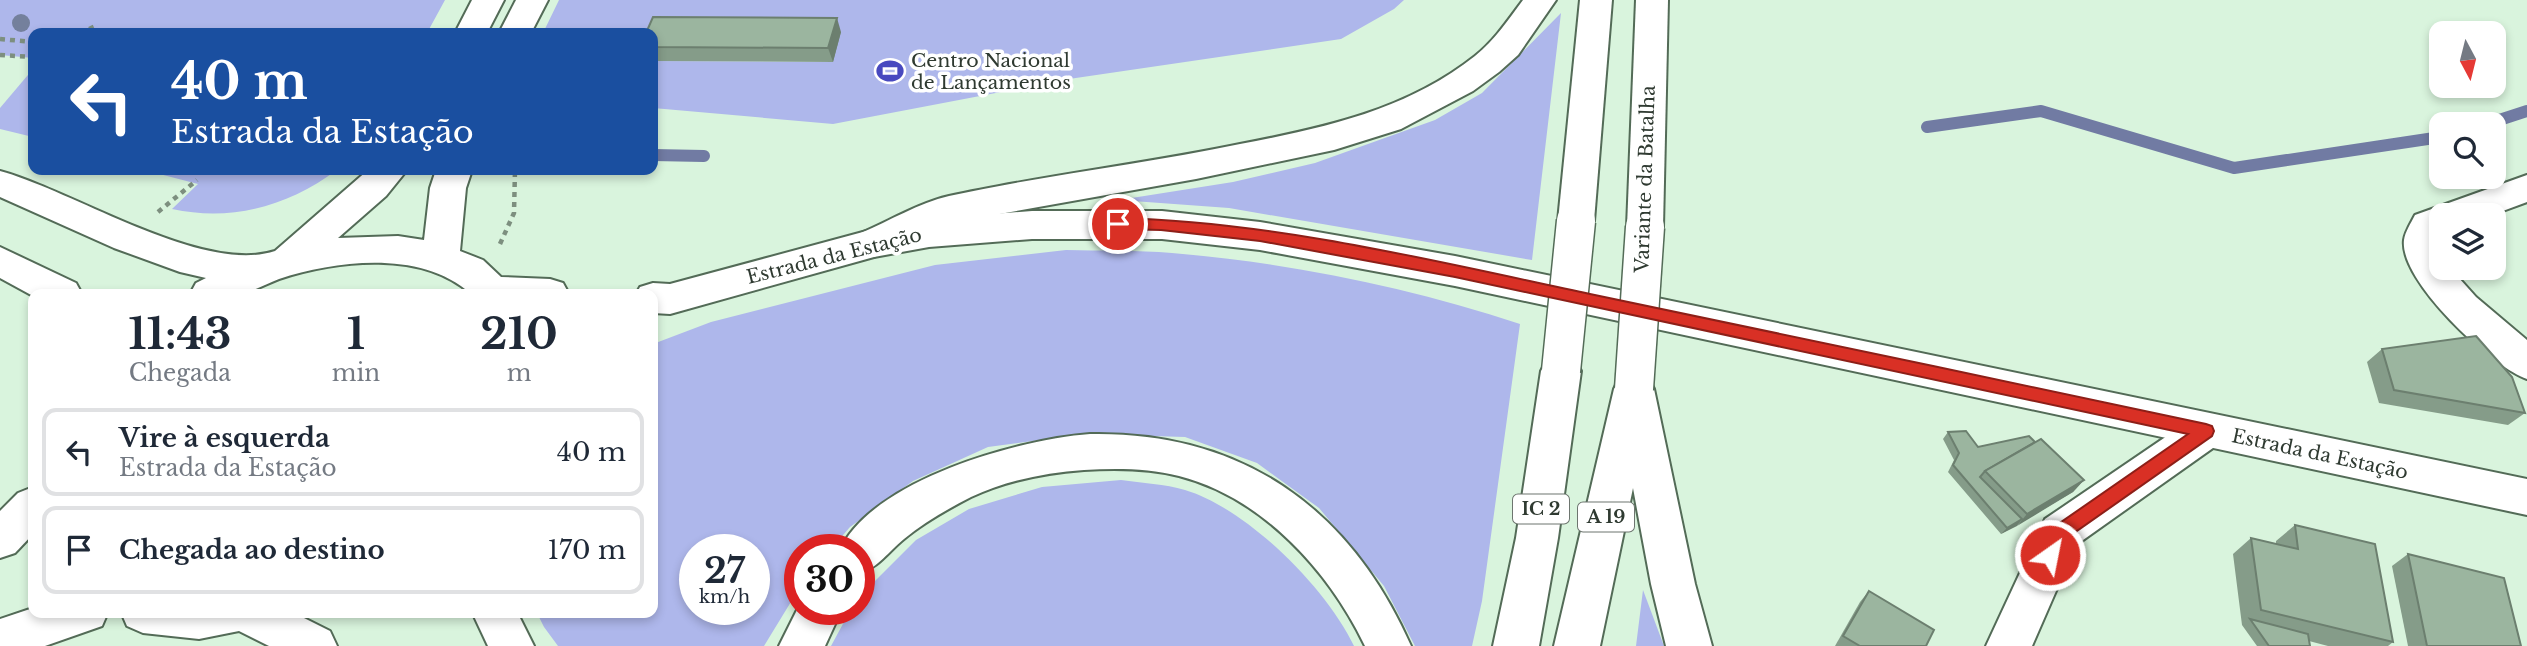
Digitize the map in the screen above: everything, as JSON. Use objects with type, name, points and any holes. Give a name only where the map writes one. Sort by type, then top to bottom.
[{"type":"main road","points":[[474,28],[488,0]]},
{"type":"main road","points":[[518,28],[532,0]]},
{"type":"main road","points":[[874,243],[947,210],[1183,169],[1334,138],[1389,120],[1450,89],[1487,64],[1506,47],[1540,0]]},
{"type":"main road","name":"IC 2","points":[[1516,646],[1537,538],[1561,371],[1596,0]]},
{"type":"main road","name":"Variante da Batalha","points":[[1577,646],[1634,388],[1645,227],[1652,0]]},
{"type":"main road","points":[[0,184],[18,189],[127,238],[193,262],[271,266],[381,179]]},
{"type":"main road","points":[[441,258],[451,179]]},
{"type":"main road","points":[[2486,203],[2527,188]]},
{"type":"main road","name":"Estrada da Estação","points":[[659,302],[874,243],[929,233],[1096,223],[1161,225],[1260,236],[1455,271],[2527,497]]},
{"type":"main road","points":[[2429,225],[2422,241],[2429,266]]},
{"type":"main road","points":[[220,289],[271,266],[341,250],[394,249],[441,258],[471,272],[491,289]]},
{"type":"main road","points":[[5,266],[53,289]]},
{"type":"main road","points":[[2437,280],[2527,363]]},
{"type":"main road","points":[[1634,388],[1673,584],[1689,646]]},
{"type":"main road","points":[[2009,646],[2060,532],[2206,431]]},
{"type":"main road","points":[[875,538],[927,499],[985,470],[1057,453],[1123,451],[1188,460],[1243,482],[1290,513],[1332,554],[1372,609],[1388,646]]},
{"type":"main road","points":[[0,539],[28,511]]},
{"type":"main road","points":[[0,640],[68,618]]},
{"type":"main road","points":[[258,618],[314,646]]},
{"type":"main road","points":[[497,618],[511,646]]},
{"type":"main road","points":[[802,646],[812,625]]},
{"type":"path","points":[[91,28],[98,25]]},
{"type":"path","points":[[0,39],[28,42]]},
{"type":"path","points":[[0,55],[28,57]]},
{"type":"path","points":[[500,244],[512,223],[515,202],[511,180],[513,175]]},
{"type":"path","points":[[155,214],[197,180]]},
{"type":"shaded area","points":[[0,0],[445,0],[430,28],[28,28],[28,58],[0,55]]},
{"type":"shaded area","name":"Centro Nacional de Lançamentos","points":[[559,0],[1404,0],[1394,9],[1341,39],[1069,79],[833,124],[658,108],[658,61],[833,62],[658,34],[658,28],[545,28]]},
{"type":"shaded area","points":[[1561,13],[1532,260],[1229,208],[1119,200],[1233,182],[1315,163],[1435,120],[1482,93]]},
{"type":"shaded area","points":[[28,75],[28,136],[0,129],[0,108]]},
{"type":"shaded area","points":[[163,175],[330,175],[299,193],[259,208],[216,213],[172,209],[198,184]]},
{"type":"shaded area","points":[[1066,250],[1159,252],[1217,257],[1305,270],[1392,288],[1520,324],[1482,601],[1472,646],[1415,646],[1384,586],[1319,508],[1257,463],[1185,437],[1085,434],[988,447],[913,481],[844,534],[784,534],[784,613],[764,646],[558,646],[540,618],[658,618],[658,342],[711,322],[935,265]]},
{"type":"shaded area","points":[[1121,480],[1185,490],[1209,500],[1234,514],[1283,553],[1325,600],[1354,646],[831,646],[842,625],[875,625],[875,581],[916,540],[969,509],[1042,487]]},
{"type":"shaded area","points":[[1643,590],[1664,646],[1636,646]]},
{"type":"building","points":[[653,17],[837,18],[828,48],[658,47],[658,28],[648,28]]},
{"type":"building","points":[[2476,336],[2512,377],[2525,413],[2394,390],[2382,349]]},
{"type":"building","points":[[1966,431],[1978,447],[2029,436],[2035,442],[1985,471],[1980,477],[2022,519],[2007,528],[1953,465],[1959,453],[1948,432]]},
{"type":"building","points":[[2041,439],[2084,480],[2027,514],[1985,471]]},
{"type":"building","points":[[2295,525],[2375,544],[2393,642],[2261,610],[2251,538],[2298,549]]},
{"type":"building","points":[[2408,554],[2504,578],[2521,646],[2427,646]]},
{"type":"building","points":[[1869,591],[1934,630],[1926,646],[1860,646],[1843,636]]},
{"type":"building","points":[[2250,619],[2308,634],[2310,646],[2269,646]]},
{"type":"waterway","points":[[1927,127],[2041,111],[2234,168],[2429,139]]},
{"type":"waterway","points":[[2506,118],[2527,111]]},
{"type":"waterway","points":[[658,155],[704,156]]},
{"type":"place","name":"Centro Nacional de Lançamentos","points":[[890,71]]},
{"type":"route","points":[[1118,224],[1161,225],[1260,236],[1455,271],[2206,431],[2060,532],[2050,555]]}]
